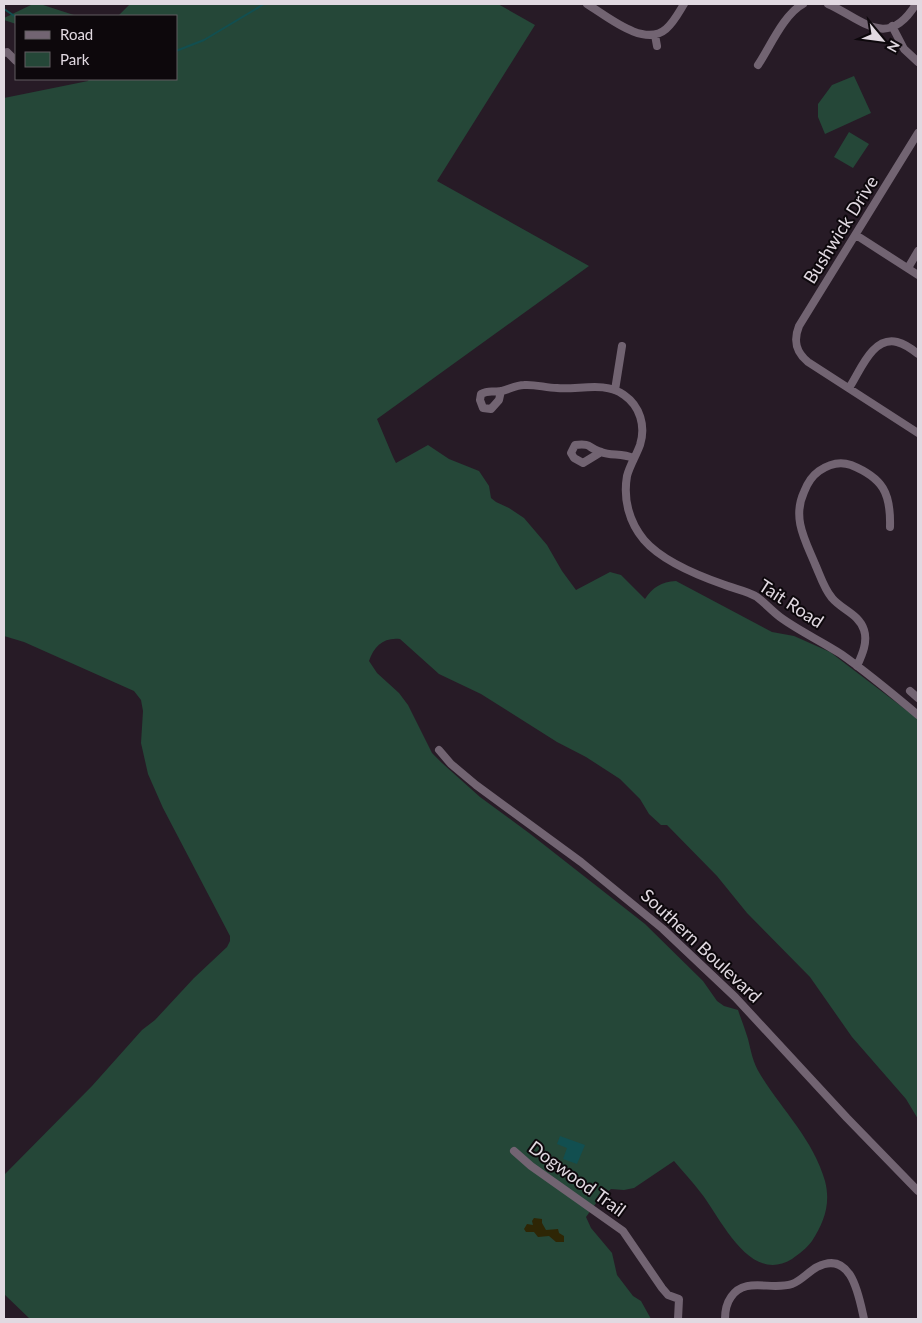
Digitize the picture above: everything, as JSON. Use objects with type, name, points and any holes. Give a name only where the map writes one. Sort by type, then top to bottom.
[{"type":"street","points":[[591,5],[639,34],[655,35],[665,30],[671,24],[684,4]]},
{"type":"street","points":[[758,65],[787,19],[797,7],[803,4]]},
{"type":"street","points":[[828,4],[869,27],[877,28],[892,26],[906,17],[916,4]]},
{"type":"street","points":[[892,26],[904,49],[918,62]]},
{"type":"street","points":[[655,35],[657,46]]},
{"type":"street","points":[[4,53],[7,52],[15,61]]},
{"type":"street","name":"Bushwick Drive","points":[[849,388],[808,362],[800,353],[796,344],[796,338],[800,326],[918,133]]},
{"type":"street","points":[[856,235],[918,275]]},
{"type":"street","points":[[908,268],[918,251]]},
{"type":"street","points":[[918,354],[897,342],[882,344],[872,352],[849,388],[918,433]]},
{"type":"street","points":[[501,391],[526,384],[560,388],[592,387],[615,390],[622,346]]},
{"type":"street","name":"Tait Road","points":[[615,390],[630,399],[640,416],[642,424],[642,438],[633,458],[628,476],[626,496],[630,516],[639,533],[652,549],[672,562],[758,597],[779,616],[841,654],[918,715]]},
{"type":"street","points":[[600,452],[633,458]]},
{"type":"street","points":[[857,666],[866,639],[863,627],[856,617],[834,601],[802,534],[798,519],[800,504],[807,484],[817,473],[832,464],[842,463],[850,465],[869,474],[884,489],[889,500],[890,527]]},
{"type":"street","points":[[910,691],[918,698]]},
{"type":"street","name":"Southern Boulevard","points":[[439,750],[451,764],[476,784],[637,906],[736,996],[847,1118],[918,1191]]},
{"type":"street","name":"Dogwood Trail","points":[[514,1151],[531,1166],[624,1231],[662,1288],[668,1294],[679,1299],[678,1319]]},
{"type":"street","points":[[726,1319],[728,1302],[740,1288],[751,1285],[792,1284],[818,1266],[829,1264],[840,1266],[853,1278],[858,1290],[864,1319]]},
{"type":"green space","points":[[33,4],[40,4],[74,15],[15,15],[15,24],[4,20],[4,18]]},
{"type":"green space","points":[[130,4],[498,4],[535,25],[437,181],[589,266],[377,419],[396,463],[428,445],[449,459],[479,471],[489,486],[491,498],[524,518],[547,545],[576,590],[610,572],[621,575],[645,599],[658,586],[676,581],[772,632],[794,636],[830,652],[918,719],[918,1119],[906,1099],[852,1037],[810,977],[747,913],[717,876],[667,825],[661,825],[649,814],[640,799],[620,779],[481,694],[439,674],[400,639],[384,641],[374,651],[369,661],[377,673],[399,693],[408,705],[432,753],[442,763],[480,797],[645,924],[703,981],[717,1001],[724,1006],[738,1010],[758,1070],[805,1138],[820,1166],[827,1189],[827,1205],[823,1220],[816,1234],[810,1244],[792,1259],[777,1265],[762,1263],[750,1256],[727,1232],[698,1189],[674,1161],[634,1188],[624,1190],[611,1189],[599,1199],[586,1217],[591,1228],[612,1253],[617,1275],[633,1296],[641,1301],[651,1319],[30,1319],[4,1294],[4,1175],[92,1086],[142,1030],[155,1020],[194,978],[227,947],[230,941],[230,936],[163,808],[148,774],[141,743],[143,711],[141,700],[134,691],[24,642],[4,636],[4,98],[88,80],[178,80],[178,15],[119,15]]},
{"type":"green space","points":[[854,76],[871,113],[825,134],[818,117],[818,104],[832,85]]},
{"type":"green space","points":[[849,132],[869,144],[853,168],[834,157]]},
{"type":"sand","points":[[534,1218],[542,1219],[546,1230],[558,1229],[559,1233],[564,1236],[564,1242],[556,1242],[549,1236],[538,1237],[534,1232],[526,1232],[524,1229],[527,1224],[533,1225],[532,1221]]},
{"type":"shaded area","points":[[560,1136],[585,1145],[577,1164],[563,1159],[567,1148],[557,1144]]},
{"type":"waterway","points":[[178,50],[204,40],[264,4]]},
{"type":"waterway","points":[[4,9],[15,16]]}]
